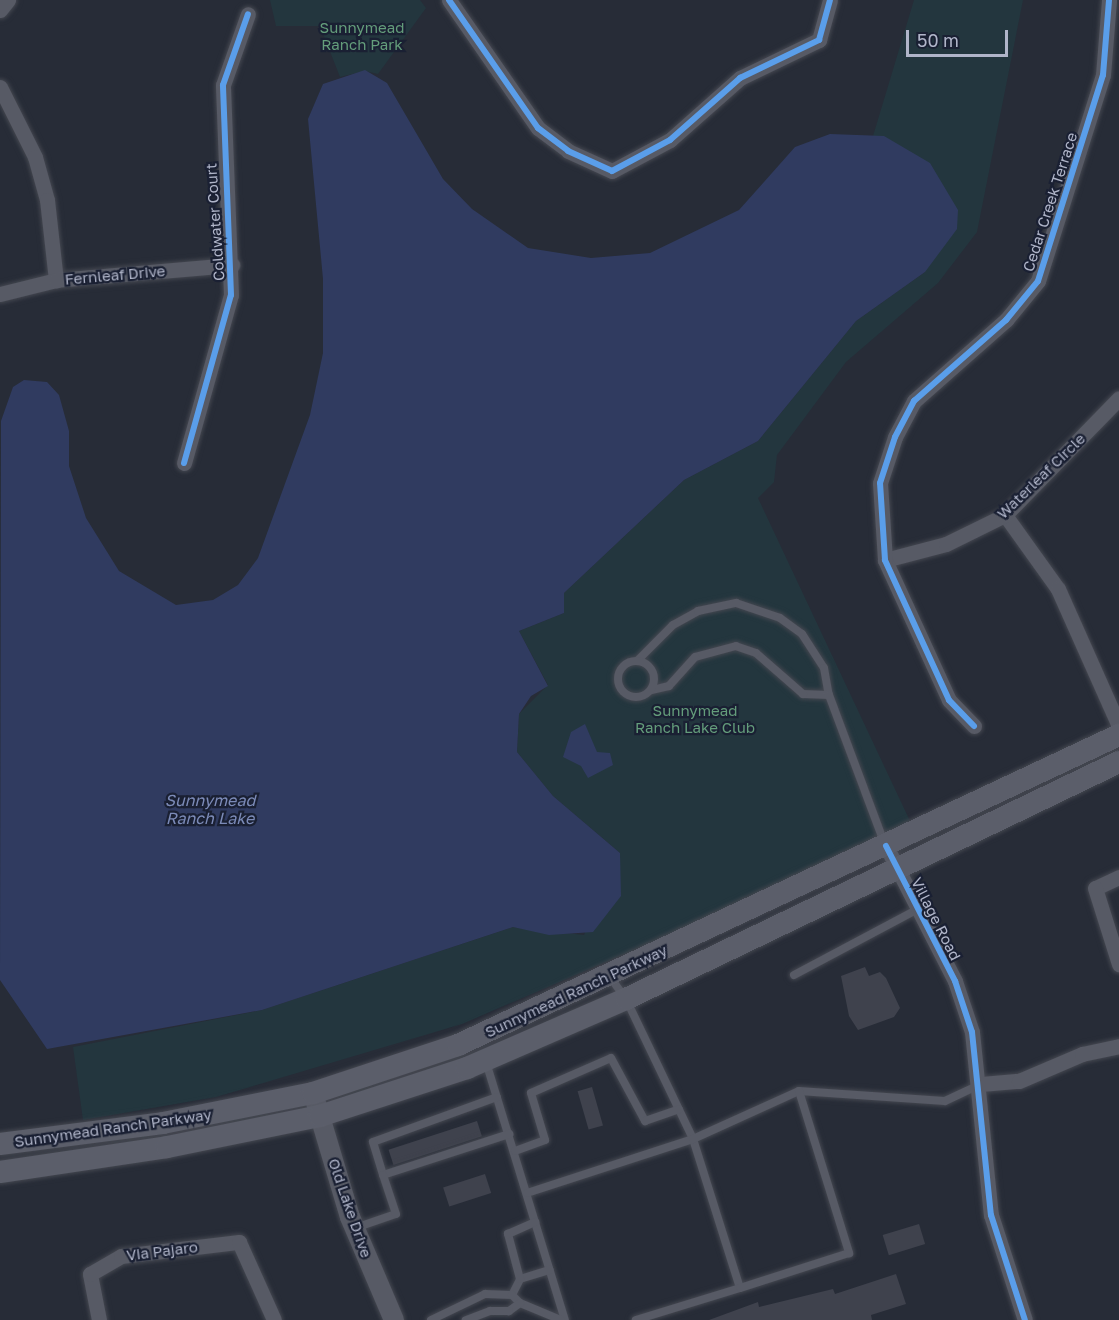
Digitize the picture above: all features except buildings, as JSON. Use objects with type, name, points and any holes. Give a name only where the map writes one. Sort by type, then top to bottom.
[{"type":"main road","name":"Sunnymead Ranch Parkway","points":[[0,1144],[163,1123],[313,1094],[458,1045],[610,978],[1119,735]]},
{"type":"main road","name":"Sunnymead Ranch Parkway","points":[[0,1172],[167,1147],[320,1116],[485,1060],[626,999],[1119,762]]},
{"type":"street","points":[[0,10],[8,0]]},
{"type":"street","points":[[450,0],[538,128],[568,151],[612,171],[670,140],[740,78],[819,40],[830,0]]},
{"type":"street","name":"Cedar Creek Terrace","points":[[974,726],[949,700],[885,560],[880,483],[906,414],[926,388],[1018,307],[1048,255],[1105,67],[1109,0]]},
{"type":"street","name":"Coldwater Court","points":[[184,463],[218,356],[232,265],[221,130],[223,85],[248,14]]},
{"type":"street","points":[[0,87],[35,157],[47,200],[56,280]]},
{"type":"street","name":"Fernleaf Drive","points":[[0,294],[56,280],[232,265]]},
{"type":"street","name":"Waterleaf Circle","points":[[885,560],[946,544],[1005,515],[1119,398]]},
{"type":"street","points":[[1005,515],[1058,589],[1119,726]]},
{"type":"street","name":"Village Road","points":[[886,846],[955,981],[981,1084],[991,1215],[1025,1320]]},
{"type":"street","points":[[1119,877],[1095,888],[1119,964]]},
{"type":"street","points":[[981,1084],[1019,1081],[1065,1060],[1119,1046]]},
{"type":"street","name":"Old Lake Drive","points":[[313,1094],[354,1228],[394,1320]]},
{"type":"street","name":"Via Pajaro","points":[[99,1320],[90,1274],[120,1256],[239,1242],[274,1320]]},
{"type":"lane","points":[[829,695],[803,694],[756,653],[736,646],[695,657],[669,686],[635,697],[620,687],[622,669],[637,661],[673,625],[698,611],[736,603],[780,618],[802,634],[824,668],[829,695],[886,846]]},
{"type":"lane","points":[[637,661],[653,674],[651,690]]},
{"type":"lane","points":[[794,975],[918,909]]},
{"type":"lane","points":[[610,978],[626,999],[693,1139],[740,1288]]},
{"type":"lane","points":[[514,1151],[545,1140],[531,1093],[611,1058],[645,1121],[678,1108]]},
{"type":"lane","points":[[431,1320],[485,1294],[512,1295],[520,1303],[549,1318],[563,1320],[527,1193],[485,1060]]},
{"type":"lane","points":[[527,1193],[693,1139],[798,1091],[945,1101],[981,1084]]},
{"type":"lane","points":[[636,1320],[849,1253],[798,1091]]},
{"type":"lane","points":[[354,1228],[396,1214],[374,1142],[497,1097]]},
{"type":"lane","points":[[383,1175],[509,1134]]},
{"type":"lane","points":[[512,1295],[520,1279],[508,1234],[535,1222]]},
{"type":"lane","points":[[520,1279],[550,1270]]},
{"type":"lane","points":[[466,1320],[490,1311],[509,1311],[520,1303]]},
{"type":"green space","name":"Sunnymead Ranch Park","points":[[270,0],[420,0],[426,8],[378,74],[365,71],[340,77],[320,26],[276,26]]},
{"type":"green space","name":"Sunnymead Ranch Lake Club","points":[[914,0],[1023,0],[977,232],[938,283],[846,362],[777,455],[774,482],[758,498],[910,821],[740,904],[462,1024],[216,1097],[83,1120],[73,1047],[262,1010],[513,927],[584,935],[620,853],[553,796],[517,752],[519,714],[548,685],[519,631],[564,613],[564,593],[684,480],[758,441],[856,321],[925,272],[884,136],[873,136]]},
{"type":"water","name":"Sunnymead Ranch Lake","points":[[365,70],[387,83],[443,179],[472,209],[528,248],[591,258],[650,253],[739,210],[795,147],[830,134],[884,136],[930,163],[958,210],[957,229],[925,272],[856,321],[758,441],[684,480],[564,593],[564,613],[519,631],[548,686],[531,696],[519,714],[517,752],[553,796],[620,853],[621,896],[593,932],[549,935],[513,927],[262,1010],[47,1049],[0,980],[1,421],[13,387],[24,380],[47,382],[59,395],[69,431],[69,466],[86,518],[119,571],[176,605],[213,600],[238,585],[258,558],[310,415],[323,353],[323,279],[308,119],[323,84]]},
{"type":"water","points":[[585,724],[597,752],[610,753],[613,765],[588,778],[581,766],[563,757],[571,732]]},
{"type":"cycle path","points":[[449,0],[538,128],[568,151],[612,171],[670,140],[740,78],[819,40],[830,0]]},
{"type":"cycle path","points":[[974,726],[949,700],[885,560],[880,483],[895,437],[914,401],[1006,320],[1038,281],[1103,75],[1109,0]]},
{"type":"cycle path","points":[[184,463],[231,295],[223,85],[248,14]]},
{"type":"cycle path","points":[[886,846],[955,981],[972,1032],[991,1215],[1025,1320]]}]
